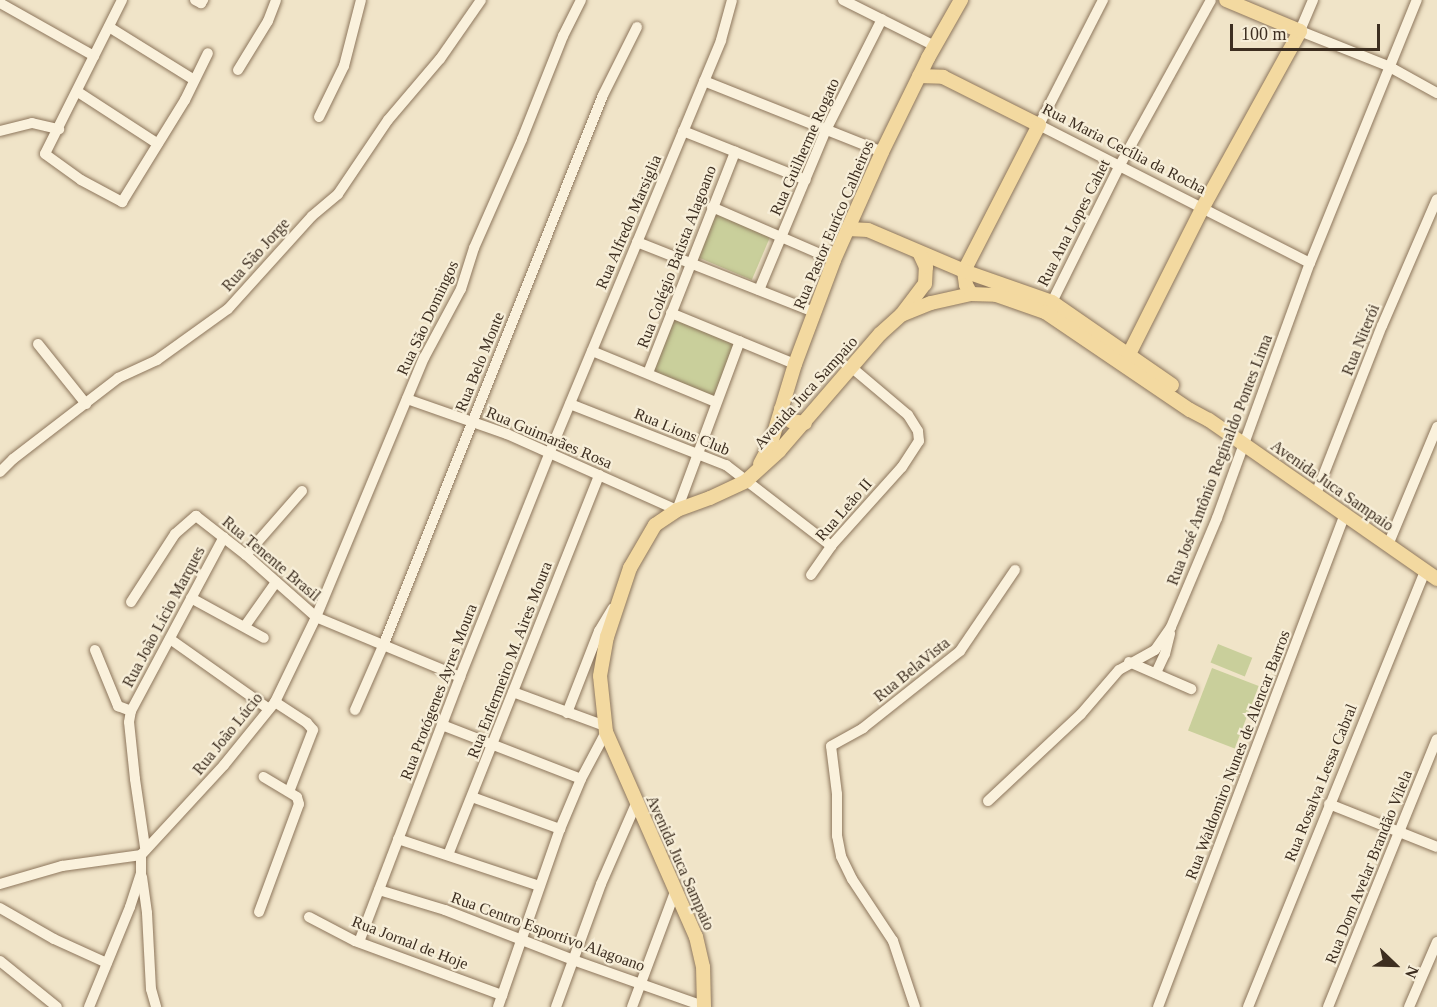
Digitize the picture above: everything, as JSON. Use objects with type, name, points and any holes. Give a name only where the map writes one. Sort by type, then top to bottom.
[{"type":"main road","name":"Rua Pastor Euríco Calheiros","points":[[751,476],[771,443],[795,363],[854,214],[928,58],[961,0]]},
{"type":"main road","points":[[1127,360],[1203,207],[1300,31],[1226,0]]},
{"type":"main road","points":[[928,58],[943,77]]},
{"type":"main road","name":"Rua Maria Cecília da Rocha","points":[[919,76],[943,77],[1039,124]]},
{"type":"main road","points":[[971,294],[966,285],[964,271],[1039,124]]},
{"type":"main road","points":[[854,214],[868,230]]},
{"type":"main road","name":"Avenida Juca Sampaio","points":[[848,229],[868,230],[920,254],[1052,302],[1190,410],[1209,420],[1431,576]]},
{"type":"main road","points":[[901,315],[925,284],[926,267],[920,254]]},
{"type":"main road","name":"Avenida Juca Sampaio","points":[[705,1006],[701,951],[605,729],[601,701],[602,656],[618,598],[630,568],[647,536],[656,525],[677,510],[710,498],[751,476],[805,423],[851,367],[901,315],[931,303],[971,294],[996,295],[1045,312],[1127,360]]},
{"type":"main road","points":[[781,410],[791,421],[805,423]]},
{"type":"street","points":[[122,0],[45,154],[81,180],[122,202],[185,100],[208,53]]},
{"type":"street","points":[[238,70],[268,21],[276,0]]},
{"type":"street","points":[[319,117],[344,66],[361,0]]},
{"type":"street","name":"Rua São Jorge","points":[[0,472],[13,459],[118,378],[158,360],[228,309],[293,235],[338,194],[372,148],[388,120],[440,59],[481,0]]},
{"type":"street","name":"Rua São Domingos","points":[[316,617],[432,341],[461,289],[474,248],[522,139],[563,36],[581,0]]},
{"type":"street","name":"Rua Alfredo Marsiglia","points":[[549,454],[728,22],[732,0]]},
{"type":"street","points":[[843,0],[935,46]]},
{"type":"street","points":[[1039,124],[1103,0]]},
{"type":"street","name":"Rua Ana Lopes Cahet","points":[[1052,302],[1120,165],[1211,0]]},
{"type":"street","points":[[1313,0],[1300,31],[1388,66],[1437,93]]},
{"type":"street","name":"Rua José Antônio Reginaldo Pontes Lima","points":[[988,801],[1081,714],[1119,670],[1155,650],[1171,627],[1217,518],[1310,263],[1388,66],[1417,0]]},
{"type":"street","points":[[0,3],[94,56]]},
{"type":"street","name":"Rua Guilherme Rogato","points":[[759,290],[825,130],[882,19]]},
{"type":"street","points":[[109,27],[194,80]]},
{"type":"street","name":"Rua Belo Monte","points":[[355,710],[383,646],[603,95],[637,27]]},
{"type":"street","points":[[704,81],[882,152]]},
{"type":"street","points":[[78,92],[158,144]]},
{"type":"street","points":[[0,131],[32,123],[59,129]]},
{"type":"street","name":"Rua Maria Cecília da Rocha","points":[[1039,124],[1310,263]]},
{"type":"street","points":[[683,131],[806,180]]},
{"type":"street","name":"Rua Colégio Batista Alagoano","points":[[648,373],[735,152]]},
{"type":"street","name":"Rua Niterói","points":[[1316,494],[1382,326],[1437,199]]},
{"type":"street","points":[[712,207],[834,260]]},
{"type":"street","points":[[637,242],[814,312]]},
{"type":"street","points":[[671,313],[795,363]]},
{"type":"street","points":[[677,510],[740,341]]},
{"type":"street","points":[[38,344],[87,404]]},
{"type":"street","points":[[591,351],[716,402]]},
{"type":"street","name":"Rua Leão II","points":[[811,574],[831,546],[902,467],[919,441],[916,426],[851,367]]},
{"type":"street","name":"Rua Guimarães Rosa","points":[[407,399],[507,434],[677,510]]},
{"type":"street","name":"Rua Lions Club","points":[[570,404],[751,476],[831,546]]},
{"type":"street","points":[[1388,545],[1436,431]]},
{"type":"street","name":"Rua Protógenes Ayres Moura","points":[[359,942],[460,677],[549,454]]},
{"type":"street","name":"Rua Enfermeiro M. Aires Moura","points":[[448,855],[599,475]]},
{"type":"street","points":[[246,555],[302,490]]},
{"type":"street","name":"Rua Waldomiro Nunes de Alencar Barros","points":[[1158,1007],[1345,514]]},
{"type":"street","name":"Rua Tenente Brasil","points":[[131,602],[175,534],[196,516],[246,555],[316,617],[460,677]]},
{"type":"street","name":"Rua João Lício Marques","points":[[131,711],[224,537]]},
{"type":"street","name":"Rua BelaVista","points":[[915,1007],[893,941],[852,879],[841,856],[837,836],[837,794],[831,746],[863,728],[960,651],[1015,570]]},
{"type":"street","name":"Rua Rosalva Lessa Cabral","points":[[1248,1007],[1329,804],[1431,576]]},
{"type":"street","points":[[245,626],[276,582]]},
{"type":"street","points":[[190,598],[264,638]]},
{"type":"street","points":[[567,713],[599,631],[618,598]]},
{"type":"street","name":"Rua João Lúcio","points":[[143,851],[224,765],[272,705],[316,617]]},
{"type":"street","points":[[1156,673],[1165,654],[1171,627]]},
{"type":"street","points":[[170,639],[272,705],[307,723],[313,730],[289,792]]},
{"type":"street","points":[[95,650],[118,706],[131,711],[129,722],[143,851],[141,874],[147,913],[151,989],[156,1007]]},
{"type":"street","points":[[1130,662],[1191,689]]},
{"type":"street","points":[[498,1007],[560,829],[605,729],[513,692]]},
{"type":"street","points":[[442,725],[581,779]]},
{"type":"street","name":"Rua Dom Avelar Brandão Vilela","points":[[1328,1007],[1437,739]]},
{"type":"street","points":[[259,912],[299,807],[297,797],[264,777]]},
{"type":"street","points":[[472,797],[560,829]]},
{"type":"street","points":[[556,1007],[601,884],[636,804]]},
{"type":"street","points":[[1329,804],[1437,847]]},
{"type":"street","points":[[399,839],[539,886]]},
{"type":"street","points":[[0,884],[62,866],[143,851]]},
{"type":"street","points":[[89,1007],[141,874]]},
{"type":"street","name":"Rua Centro Esportivo Alagoano","points":[[379,890],[445,910],[573,960],[705,1006]]},
{"type":"street","points":[[632,1007],[675,892]]},
{"type":"street","points":[[0,908],[54,939],[107,963]]},
{"type":"street","name":"Rua Jornal de Hoje","points":[[309,916],[359,942],[502,994]]},
{"type":"street","points":[[1409,1007],[1437,942]]},
{"type":"street","points":[[0,961],[57,1007]]},
{"type":"green space","points":[[717,211],[771,234],[752,280],[697,257]]},
{"type":"green space","points":[[672,318],[736,345],[714,397],[650,370]]},
{"type":"green space","points":[[1218,644],[1252,658],[1245,676],[1211,663]]},
{"type":"green space","points":[[1212,668],[1259,686],[1235,748],[1188,731]]}]
